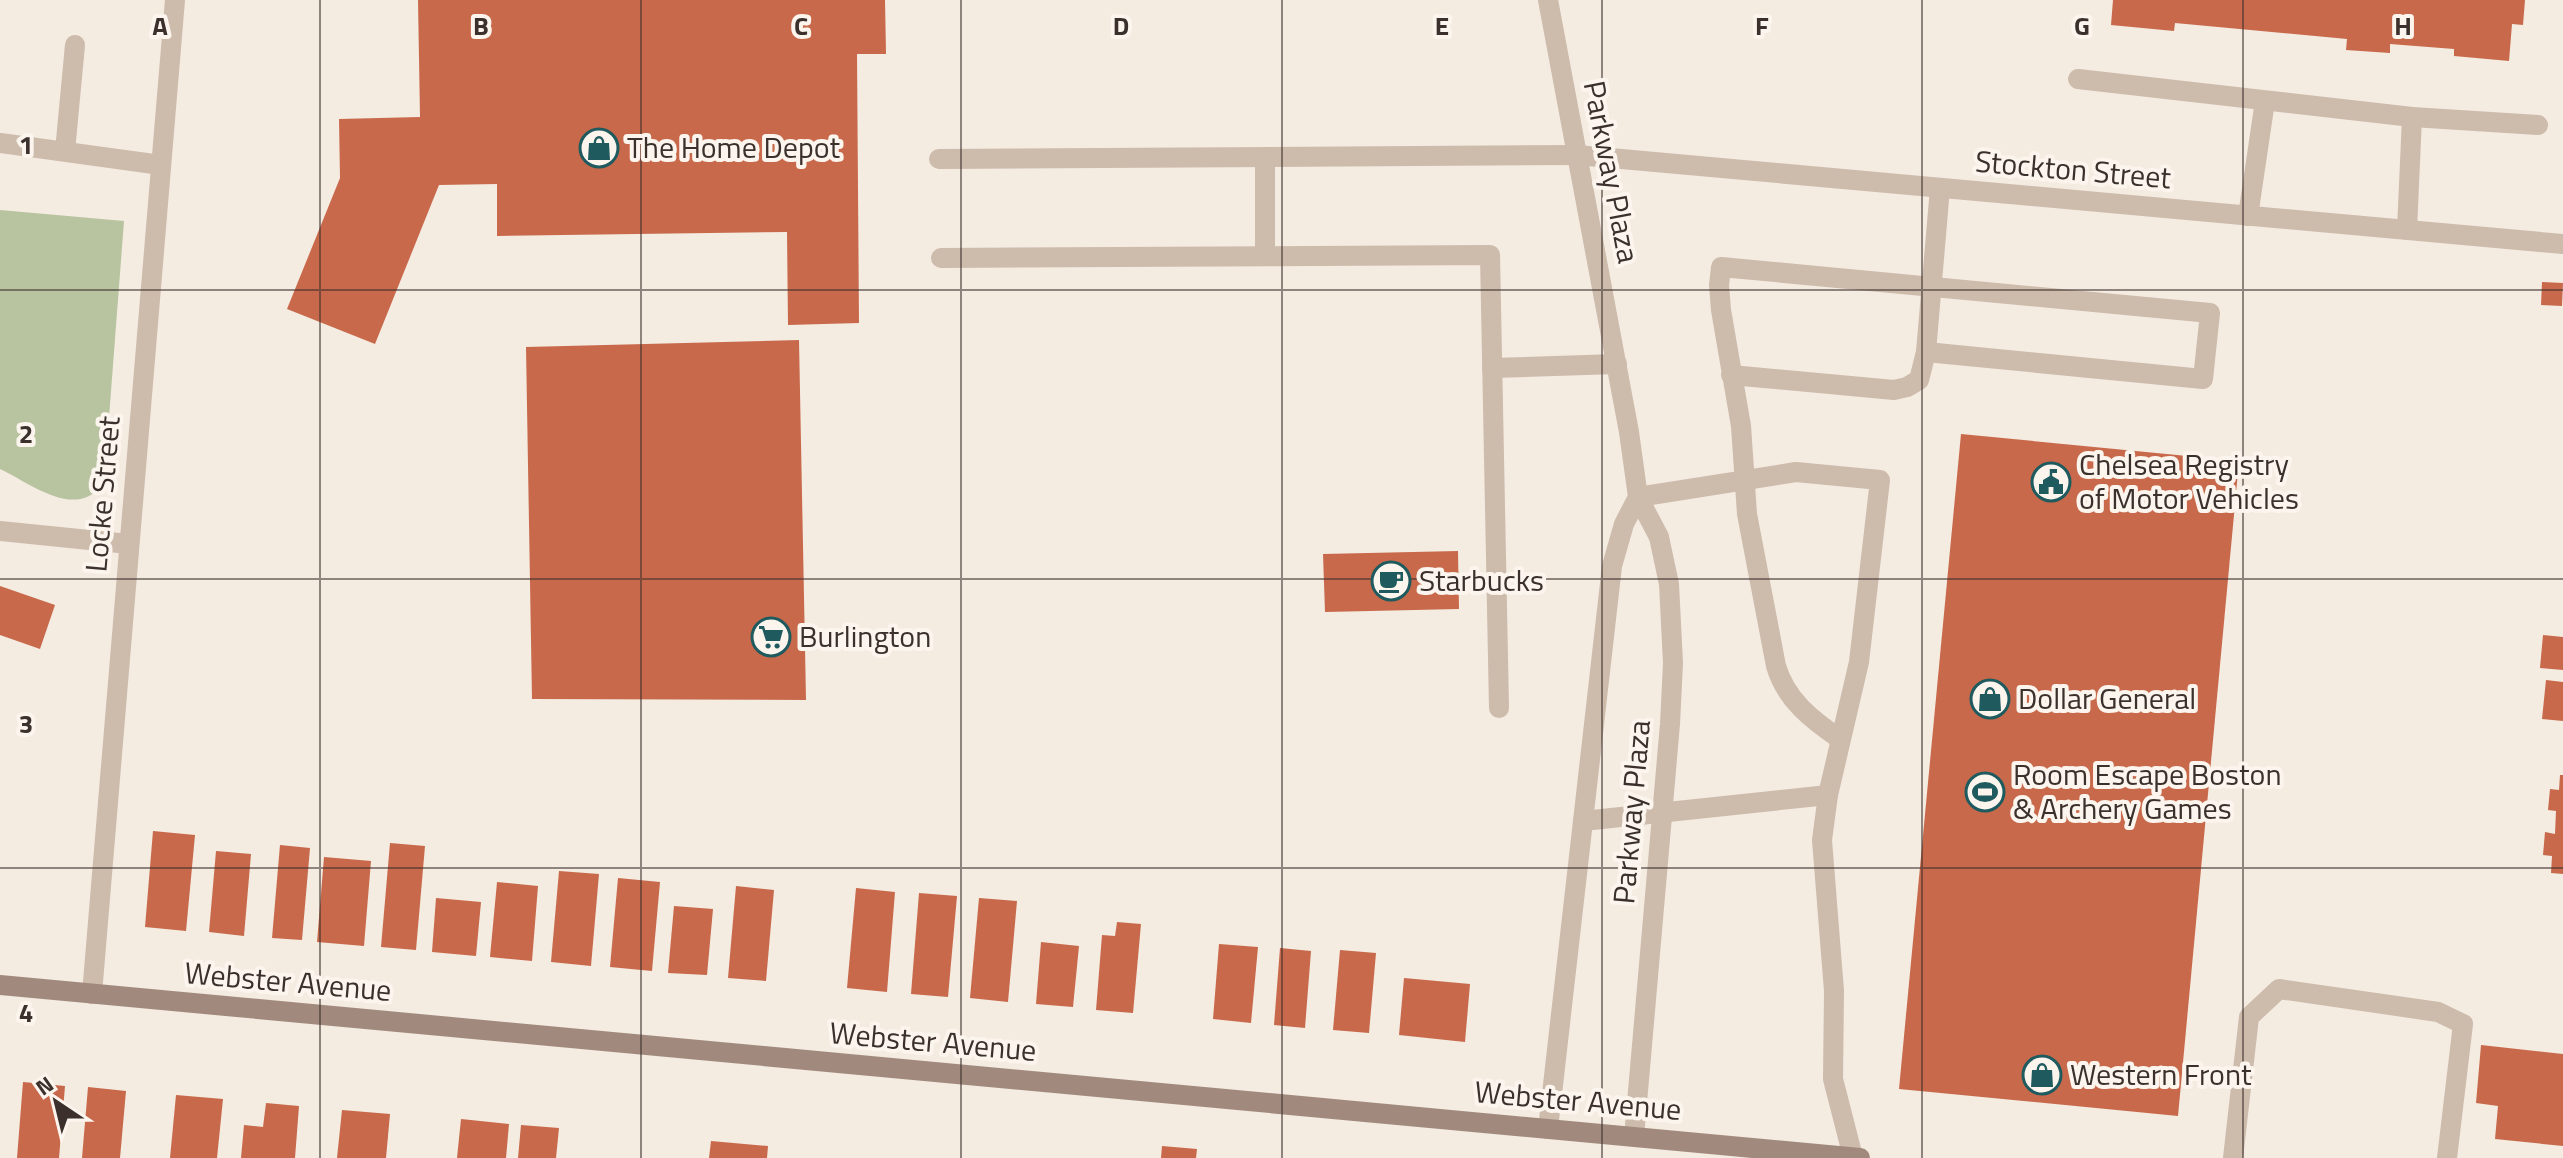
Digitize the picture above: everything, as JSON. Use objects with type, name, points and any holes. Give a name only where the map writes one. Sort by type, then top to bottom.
[{"type":"street","name":"Locke Street","points":[[92,994],[175,0]]},
{"type":"street","name":"Parkway Plaza","points":[[1548,0],[1617,364],[1638,497],[1659,537],[1671,602],[1673,663],[1634,1137]]},
{"type":"street","points":[[65,151],[75,45]]},
{"type":"street","points":[[2078,79],[2412,117],[2538,125]]},
{"type":"street","points":[[2248,216],[2265,101]]},
{"type":"street","points":[[2407,230],[2412,117]]},
{"type":"street","points":[[0,143],[161,165]]},
{"type":"street","name":"Stockton Street","points":[[939,159],[1577,155],[2563,244]]},
{"type":"street","points":[[1265,157],[1265,256]]},
{"type":"street","points":[[1731,375],[1901,389],[1919,380],[1926,352],[1940,188]]},
{"type":"street","points":[[941,258],[1490,255],[1499,708]]},
{"type":"street","points":[[1840,739],[1796,704],[1780,679],[1749,534],[1741,426],[1721,310],[1721,267],[2210,313],[2203,379],[1926,352]]},
{"type":"street","points":[[1492,368],[1617,364]]},
{"type":"street","points":[[1638,497],[1796,472],[1880,480],[1859,662],[1828,795],[1822,840],[1834,991],[1833,1079],[1853,1157]]},
{"type":"street","name":"Parkway Plaza","points":[[1548,1129],[1614,552],[1638,497]]},
{"type":"street","points":[[0,531],[129,544]]},
{"type":"street","points":[[1583,821],[1828,795]]},
{"type":"street","name":"Webster Avenue","points":[[0,985],[1860,1158]]},
{"type":"street","points":[[2233,1158],[2249,1017],[2279,989],[2438,1012],[2463,1024],[2447,1158]]},
{"type":"green space","points":[[0,210],[124,221],[104,483],[93,494],[80,499],[54,496],[0,469]]},
{"type":"building","name":"The Home Depot","points":[[418,0],[885,0],[886,54],[857,54],[859,323],[788,325],[787,232],[497,236],[497,184],[439,185],[375,344],[287,309],[340,178],[339,119],[420,117]]},
{"type":"building","points":[[2113,0],[2525,0],[2523,25],[2512,24],[2509,61],[2454,56],[2454,49],[2390,44],[2390,53],[2346,50],[2347,39],[2175,23],[2174,31],[2111,25]]},
{"type":"building","points":[[2542,282],[2563,283],[2562,306],[2541,305]]},
{"type":"building","points":[[799,340],[806,700],[532,699],[526,347]]},
{"type":"building","points":[[1961,434],[2239,461],[2178,1116],[1899,1089]]},
{"type":"building","name":"Starbucks","points":[[1458,551],[1459,609],[1325,612],[1323,554]]},
{"type":"building","points":[[0,586],[55,605],[40,649],[0,635]]},
{"type":"building","points":[[2543,635],[2563,637],[2563,670],[2540,668]]},
{"type":"building","points":[[2546,680],[2563,682],[2563,721],[2542,719]]},
{"type":"building","points":[[2560,775],[2563,775],[2563,874],[2551,873],[2552,856],[2543,855],[2545,832],[2555,834],[2556,811],[2548,810],[2550,789],[2559,790]]},
{"type":"building","points":[[153,831],[195,835],[186,931],[145,927]]},
{"type":"building","points":[[390,843],[425,846],[416,950],[381,947]]},
{"type":"building","points":[[280,845],[310,848],[302,940],[272,938]]},
{"type":"building","points":[[216,851],[251,854],[244,936],[209,932]]},
{"type":"building","points":[[324,857],[371,861],[364,946],[317,942]]},
{"type":"building","points":[[559,871],[599,874],[591,966],[551,962]]},
{"type":"building","points":[[618,878],[660,882],[652,971],[610,967]]},
{"type":"building","points":[[497,882],[538,886],[532,961],[490,957]]},
{"type":"building","points":[[736,886],[774,890],[766,981],[728,978]]},
{"type":"building","points":[[856,888],[895,892],[887,992],[847,988]]},
{"type":"building","points":[[919,893],[957,896],[948,997],[911,994]]},
{"type":"building","points":[[436,898],[481,902],[476,956],[432,952]]},
{"type":"building","points":[[979,898],[1017,901],[1008,1002],[970,998]]},
{"type":"building","points":[[674,906],[713,909],[707,975],[668,973]]},
{"type":"building","points":[[1117,922],[1141,924],[1133,1013],[1096,1010],[1102,935],[1115,936]]},
{"type":"building","points":[[1041,942],[1079,946],[1073,1007],[1036,1004]]},
{"type":"building","points":[[1219,944],[1258,947],[1251,1023],[1213,1019]]},
{"type":"building","points":[[1280,948],[1311,951],[1305,1028],[1274,1025]]},
{"type":"building","points":[[1340,950],[1376,953],[1369,1033],[1333,1030]]},
{"type":"building","points":[[1404,978],[1470,984],[1465,1042],[1399,1035]]},
{"type":"building","points":[[2481,1045],[2563,1054],[2563,1146],[2495,1139],[2498,1106],[2476,1103]]},
{"type":"building","points":[[23,1082],[65,1086],[59,1158],[17,1158]]},
{"type":"building","points":[[88,1087],[126,1091],[120,1158],[82,1158]]},
{"type":"building","points":[[176,1095],[223,1099],[217,1158],[170,1158]]},
{"type":"building","points":[[266,1103],[299,1106],[295,1158],[241,1158],[244,1125],[263,1127]]},
{"type":"building","points":[[342,1110],[390,1114],[386,1158],[337,1158]]},
{"type":"building","points":[[461,1119],[509,1124],[506,1158],[457,1158]]},
{"type":"building","points":[[521,1125],[559,1128],[556,1158],[518,1158]]},
{"type":"building","points":[[711,1141],[768,1146],[767,1158],[709,1158]]},
{"type":"building","points":[[1162,1146],[1197,1149],[1196,1158],[1161,1158]]},
{"type":"place","name":"The Home Depot","points":[[599,148]]},
{"type":"place","name":"Chelsea Registry of Motor Vehicles","points":[[2051,482]]},
{"type":"place","name":"Starbucks","points":[[1391,581]]},
{"type":"place","name":"Burlington","points":[[771,637]]},
{"type":"place","name":"Dollar General","points":[[1990,699]]},
{"type":"place","name":"Room Escape Boston & Archery Games","points":[[1985,792]]},
{"type":"place","name":"Western Front","points":[[2042,1075]]}]
